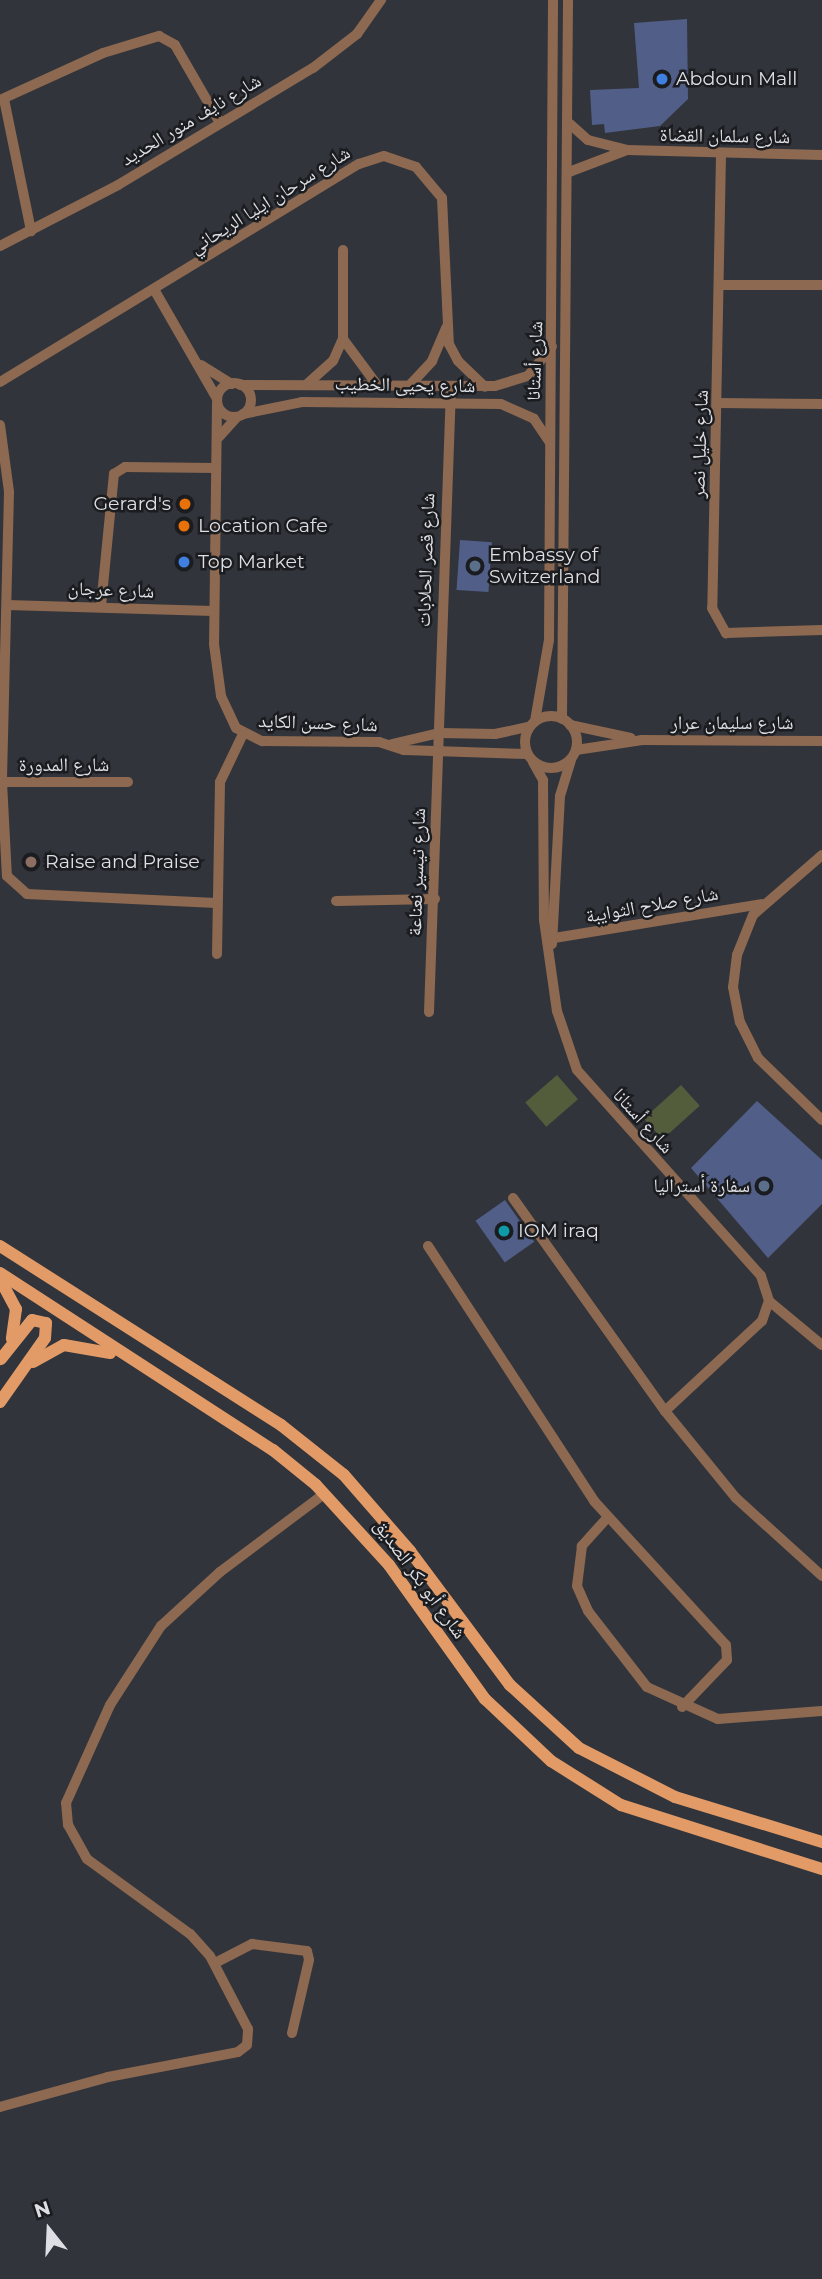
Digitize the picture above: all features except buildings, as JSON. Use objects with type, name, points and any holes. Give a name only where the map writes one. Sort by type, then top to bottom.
[{"type":"main road","name":"شارع أبو بكر الصديق","points":[[0,1246],[281,1425],[334,1467],[394,1532],[510,1685],[579,1748],[675,1797],[822,1842]]},
{"type":"main road","name":"شارع أبو بكر الصديق","points":[[0,1273],[124,1357],[273,1450],[324,1494],[389,1565],[485,1699],[551,1761],[621,1805],[822,1869]]},
{"type":"main road","points":[[0,1279],[15,1303],[17,1324],[1,1360]]},
{"type":"main road","points":[[0,1402],[47,1333],[42,1320],[28,1323],[1,1360]]},
{"type":"main road","points":[[21,1370],[64,1345],[124,1357]]},
{"type":"street","name":"شارع نايف منور الحديد","points":[[0,246],[220,123],[338,50],[381,0]]},
{"type":"street","name":"شارع أستانا","points":[[553,0],[553,345],[547,670],[532,724],[530,758],[544,789],[550,951],[560,1027],[577,1070],[761,1276],[769,1301],[822,1345]]},
{"type":"street","name":"شارع أستانا","points":[[550,939],[559,796],[573,755],[566,722],[570,124],[568,0]]},
{"type":"street","points":[[30,231],[2,99],[103,53],[164,36],[175,45],[220,123]]},
{"type":"street","name":"شارع سلمان القضاة","points":[[570,124],[588,140],[627,150],[722,155],[822,155]]},
{"type":"street","name":"شارع سلمان القضاة","points":[[569,172],[627,150]]},
{"type":"street","name":"شارع خليل نصر","points":[[722,155],[719,403],[712,608],[716,623],[726,633],[822,630]]},
{"type":"street","name":"شارع سرحان ايليا الريحاني","points":[[0,382],[155,291],[359,164],[384,156],[416,167],[442,198],[446,327],[457,360],[485,387]]},
{"type":"street","points":[[342,250],[344,340]]},
{"type":"street","points":[[720,285],[822,285]]},
{"type":"street","points":[[155,291],[201,365],[223,413],[240,415]]},
{"type":"street","name":"شارع سرحان ايليا الريحاني","points":[[409,386],[432,360],[446,327]]},
{"type":"street","name":"شارع يحيى الخطيب","points":[[305,385],[333,361],[344,340],[377,385]]},
{"type":"street","name":"شارع يحيى الخطيب","points":[[235,384],[485,387],[527,376],[553,345]]},
{"type":"street","points":[[201,365],[235,384],[250,401],[219,438]]},
{"type":"street","points":[[217,402],[235,384]]},
{"type":"street","name":"شارع قصر الحلابات","points":[[439,733],[450,387]]},
{"type":"street","name":"شارع حسن الكايد","points":[[217,402],[219,438],[215,468],[213,611],[221,696],[243,734],[282,743],[392,744],[438,751],[530,758]]},
{"type":"street","name":"شارع يحيى الخطيب","points":[[240,415],[302,402],[449,403],[514,407],[534,419],[550,444]]},
{"type":"street","points":[[719,403],[822,404]]},
{"type":"street","points":[[0,425],[8,473],[1,782],[8,877],[21,892],[216,904]]},
{"type":"street","points":[[101,606],[114,474],[125,467],[215,468]]},
{"type":"street","name":"شارع عرجان","points":[[7,605],[213,611]]},
{"type":"street","name":"شارع سليمان عرار","points":[[532,724],[566,722],[642,740]]},
{"type":"street","name":"شارع حسن الكايد","points":[[392,744],[439,733],[495,734],[532,724]]},
{"type":"street","name":"شارع تيسير نعناعة","points":[[429,1012],[439,733]]},
{"type":"street","name":"شارع حسن الكايد","points":[[216,954],[220,782],[243,734]]},
{"type":"street","name":"شارع سليمان عرار","points":[[530,758],[552,769],[573,755],[642,740],[822,741]]},
{"type":"street","name":"شارع المدورة","points":[[1,782],[128,782]]},
{"type":"street","points":[[822,855],[761,904],[737,955],[737,1013],[758,1058],[822,1120]]},
{"type":"street","points":[[336,901],[435,899]]},
{"type":"street","name":"شارع صلاح الثوايبة","points":[[550,939],[761,904]]},
{"type":"street","points":[[513,1198],[665,1411],[736,1498],[822,1576]]},
{"type":"street","points":[[428,1246],[607,1518],[728,1650],[724,1664],[682,1707]]},
{"type":"street","points":[[665,1411],[762,1321],[769,1301]]},
{"type":"street","points":[[0,2107],[108,2077],[243,2049],[248,2029],[215,1963],[190,1934],[87,1858],[68,1825],[67,1798],[110,1704],[162,1626],[246,1551],[324,1494]]},
{"type":"street","points":[[607,1518],[578,1559],[581,1599],[633,1673],[682,1707],[734,1720],[822,1712]]},
{"type":"street","points":[[215,1963],[252,1944],[307,1951],[292,2033]]},
{"type":"green space","points":[[557,1075],[578,1099],[546,1127],[525,1103]]},
{"type":"green space","points":[[681,1085],[700,1106],[663,1139],[644,1118]]},
{"type":"place","name":"Abdoun Mall","points":[[662,79]]},
{"type":"place","name":"Gerard's","points":[[185,504]]},
{"type":"place","name":"Location Cafe","points":[[184,526]]},
{"type":"place","name":"Top Market","points":[[184,562]]},
{"type":"place","name":"Embassy of Switzerland","points":[[475,566]]},
{"type":"place","name":"Raise and Praise","points":[[31,862]]},
{"type":"place","name":"سفارة أستراليا","points":[[764,1186]]},
{"type":"place","name":"IOM iraq","points":[[504,1231]]}]
